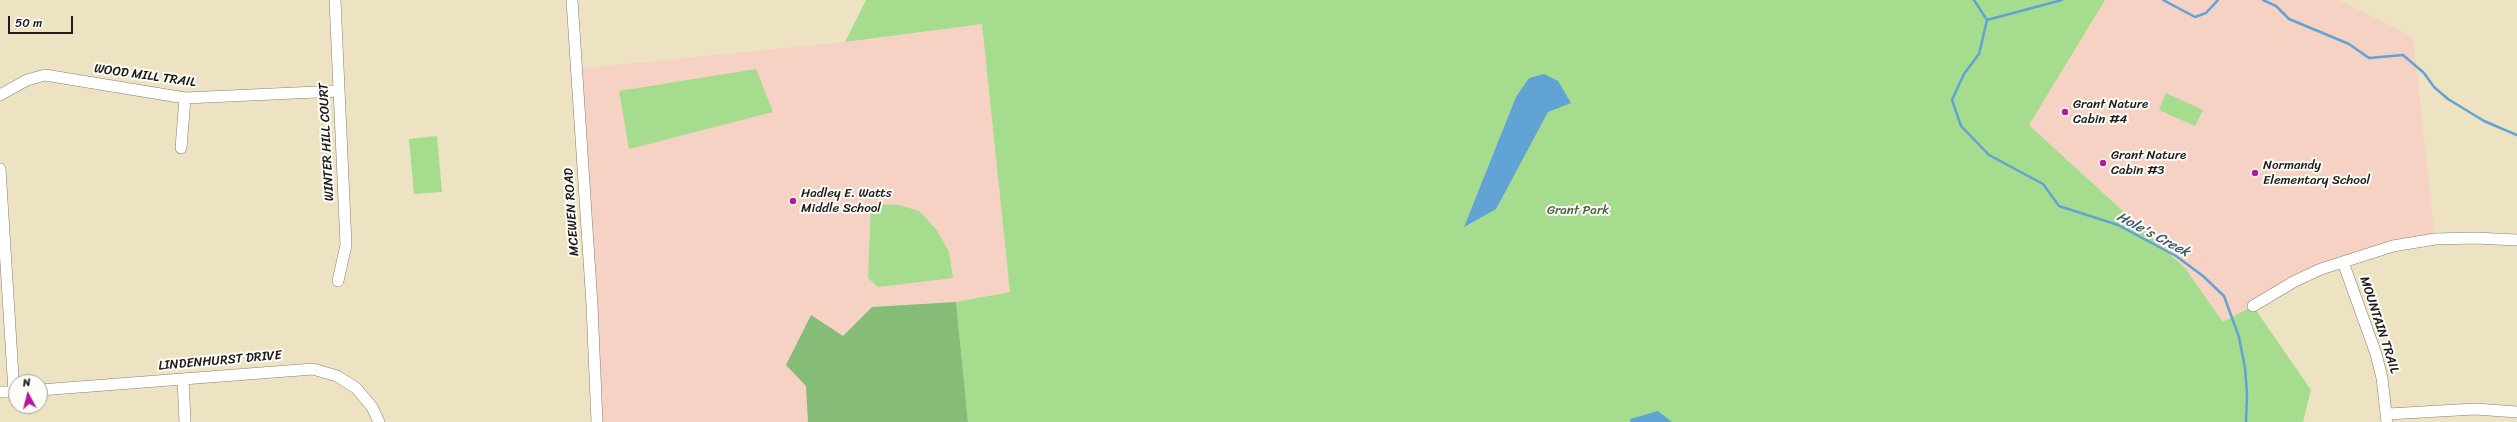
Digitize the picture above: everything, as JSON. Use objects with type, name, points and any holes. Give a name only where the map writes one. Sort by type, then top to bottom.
[{"type":"street","name":"WINTER HILL COURT","points":[[334,0],[346,245],[338,281]]},
{"type":"street","name":"MCEWEN ROAD","points":[[572,0],[592,305],[597,422]]},
{"type":"street","name":"WOOD MILL TRAIL","points":[[0,95],[27,80],[45,75],[185,98],[339,91]]},
{"type":"street","points":[[181,148],[185,98]]},
{"type":"street","points":[[0,169],[14,374]]},
{"type":"street","points":[[2253,306],[2295,281],[2344,262],[2393,246],[2435,239],[2475,238],[2517,240]]},
{"type":"street","name":"MOUNTAIN TRAIL","points":[[2344,262],[2376,354],[2387,418]]},
{"type":"street","name":"LINDENHURST DRIVE","points":[[48,389],[302,369],[325,372],[337,376],[356,388],[372,407],[379,422]]},
{"type":"street","points":[[183,379],[185,422]]},
{"type":"street","points":[[2387,418],[2475,409],[2517,412]]},
{"type":"shaded area","name":"Normandy Elementary School","points":[[2105,0],[2339,0],[2413,37],[2435,239],[2366,254],[2223,322],[2185,268],[2029,125]]},
{"type":"shaded area","name":"Hadley E. Watts Middle School","points":[[982,24],[1010,292],[956,302],[968,422],[597,422],[576,69],[845,42]]},
{"type":"green space","name":"Grant Park","points":[[866,0],[2105,0],[2029,125],[2185,268],[2223,322],[2253,306],[2311,390],[2303,422],[968,422],[956,302],[1010,292],[982,24],[845,42]]},
{"type":"green space","points":[[756,69],[773,112],[629,149],[619,91]]},
{"type":"green space","points":[[2166,93],[2203,110],[2195,126],[2159,110]]},
{"type":"green space","points":[[437,136],[442,192],[414,194],[409,139]]},
{"type":"green space","points":[[871,204],[899,205],[919,211],[936,229],[949,252],[953,278],[878,287],[868,278]]},
{"type":"green space","points":[[956,302],[968,422],[808,422],[806,386],[786,365],[811,315],[843,336],[872,307]]},
{"type":"water","points":[[1544,74],[1558,81],[1571,103],[1548,112],[1496,209],[1464,227],[1516,97],[1529,78]]},
{"type":"water","points":[[1658,411],[1672,422],[1630,422],[1630,419]]},
{"type":"waterway","name":"Hole's Creek","points":[[1974,0],[1987,20],[1979,54],[1964,74],[1952,100],[1961,126],[1989,155],[2043,184],[2059,206],[2118,225],[2176,256],[2203,276],[2224,296],[2239,337],[2245,368],[2247,393],[2246,422]]},
{"type":"waterway","points":[[1987,20],[2062,0]]},
{"type":"waterway","points":[[2163,0],[2195,17],[2206,13],[2218,0]]},
{"type":"waterway","points":[[2263,0],[2276,6],[2289,19],[2349,44],[2369,58],[2403,55],[2424,73],[2434,87],[2448,99],[2484,121],[2517,135]]},
{"type":"place","name":"Grant Nature Cabin #4","points":[[2065,112]]},
{"type":"place","name":"Grant Nature Cabin #3","points":[[2103,163]]},
{"type":"place","name":"Normandy Elementary School","points":[[2255,173]]},
{"type":"place","name":"Hadley E. Watts Middle School","points":[[793,201]]}]
